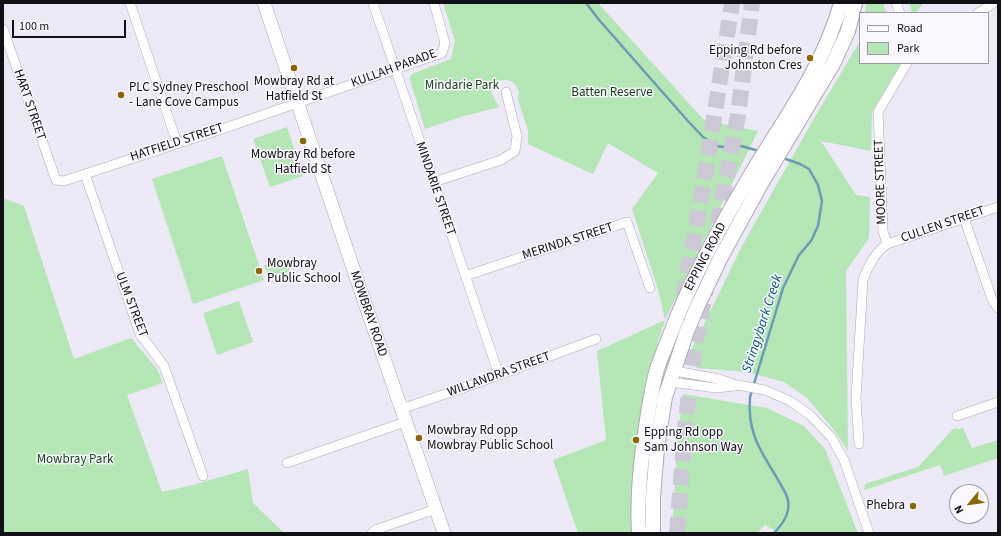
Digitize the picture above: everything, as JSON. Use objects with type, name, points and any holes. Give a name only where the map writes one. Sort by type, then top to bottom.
[{"type":"main road","name":"MOWBRAY ROAD","points":[[264,3],[405,422],[444,533]]},
{"type":"main road","name":"EPPING ROAD","points":[[653,533],[653,497],[665,397],[687,331],[698,304],[786,117],[823,53],[835,24],[841,3]]},
{"type":"main road","name":"EPPING ROAD","points":[[639,533],[639,479],[647,420],[656,373],[678,314],[693,278],[755,181],[804,114],[833,64],[848,30],[855,3]]},
{"type":"main road","points":[[656,373],[672,376]]},
{"type":"street","points":[[130,3],[177,143]]},
{"type":"street","name":"MINDARIE STREET","points":[[373,3],[499,375]]},
{"type":"street","name":"KULLAH PARADE","points":[[298,103],[442,53],[445,43],[434,3]]},
{"type":"street","points":[[980,12],[994,3]]},
{"type":"street","name":"HART STREET","points":[[3,29],[56,180]]},
{"type":"street","name":"MOORE STREET","points":[[887,244],[883,231],[878,112],[906,64]]},
{"type":"street","points":[[434,182],[501,160],[515,151],[516,136],[506,92]]},
{"type":"street","name":"HATFIELD STREET","points":[[56,180],[64,180],[85,174],[298,103]]},
{"type":"street","name":"ULM STREET","points":[[85,174],[140,334],[164,366],[203,476]]},
{"type":"street","name":"CULLEN STREET","points":[[887,244],[998,207]]},
{"type":"street","points":[[964,218],[992,299],[998,308]]},
{"type":"street","name":"MERINDA STREET","points":[[465,276],[627,222],[650,288]]},
{"type":"street","points":[[859,444],[856,398],[863,280],[866,270],[882,247],[887,244]]},
{"type":"street","name":"WILLANDRA STREET","points":[[401,409],[596,339]]},
{"type":"street","points":[[672,376],[716,388],[737,385],[765,390],[800,407],[821,426],[841,454],[869,533]]},
{"type":"street","points":[[957,416],[998,402]]},
{"type":"street","points":[[287,463],[405,422]]},
{"type":"street","points":[[372,533],[375,530],[436,510]]},
{"type":"green space","name":"Batten Reserve","points":[[443,3],[598,3],[704,120],[758,131],[665,320],[659,293],[632,209],[658,173],[608,143],[593,174],[528,144],[528,130],[518,100],[519,91],[514,83],[508,80],[502,80],[492,87],[491,92],[499,107],[461,117],[425,129],[410,77],[412,74],[451,59],[455,41]]},
{"type":"green space","points":[[866,3],[883,3],[887,12],[865,12]]},
{"type":"green space","points":[[909,3],[923,3],[917,12],[912,12]]},
{"type":"green space","points":[[859,43],[859,64],[900,64],[872,112],[871,151],[821,141],[856,195],[870,197],[869,238],[846,271],[848,451],[833,429],[807,398],[784,382],[748,372],[697,368],[687,359],[743,244]]},
{"type":"green space","points":[[287,127],[303,176],[270,187],[253,139]]},
{"type":"green space","points":[[222,156],[264,280],[193,304],[152,179]]},
{"type":"green space","name":"Mowbray Park","points":[[3,198],[24,206],[74,359],[131,338],[157,369],[163,383],[127,395],[162,492],[193,485],[248,469],[253,503],[284,533],[3,533]]},
{"type":"green space","points":[[286,258],[290,271],[271,278],[268,276],[264,265]]},
{"type":"green space","points":[[239,301],[253,342],[217,355],[203,313]]},
{"type":"green space","points":[[665,320],[646,379],[642,407],[634,533],[578,533],[553,460],[606,440],[597,351]]},
{"type":"green space","points":[[683,394],[767,408],[804,426],[825,449],[857,531],[856,533],[779,533],[765,525],[757,533],[672,533],[677,444]]},
{"type":"green space","points":[[954,428],[963,428],[972,448],[998,440],[998,458],[944,476],[940,465],[864,490],[865,484],[918,467]]},
{"type":"waterway","name":"Stringybark Creek","points":[[586,3],[600,21],[703,137],[717,146],[728,148],[741,146],[759,151]]},
{"type":"waterway","name":"Stringybark Creek","points":[[774,533],[781,526],[786,517],[788,502],[785,492],[756,440],[751,420],[750,397],[783,288],[799,255],[811,241],[818,226],[822,201],[818,185],[809,169],[783,158]]},
{"type":"tunnel","points":[[671,368],[704,181],[732,3]]},
{"type":"tunnel","points":[[677,533],[685,428],[694,352],[738,115],[752,3]]},
{"type":"place","name":"Epping Rd before Johnston Cres","points":[[810,58]]},
{"type":"place","name":"Mowbray Rd at Hatfield St","points":[[294,68]]},
{"type":"place","name":"PLC Sydney Preschool - Lane Cove Campus","points":[[121,95]]},
{"type":"place","name":"Mowbray Rd before Hatfield St","points":[[303,141]]},
{"type":"place","name":"Mowbray Public School","points":[[259,271]]},
{"type":"place","name":"Mowbray Rd opp Mowbray Public School","points":[[419,438]]},
{"type":"place","name":"Epping Rd opp Sam Johnson Way","points":[[636,440]]},
{"type":"place","name":"Phebra","points":[[913,506]]},
{"type":"park label","name":"Mindarie Park","points":[[462,86]]}]
